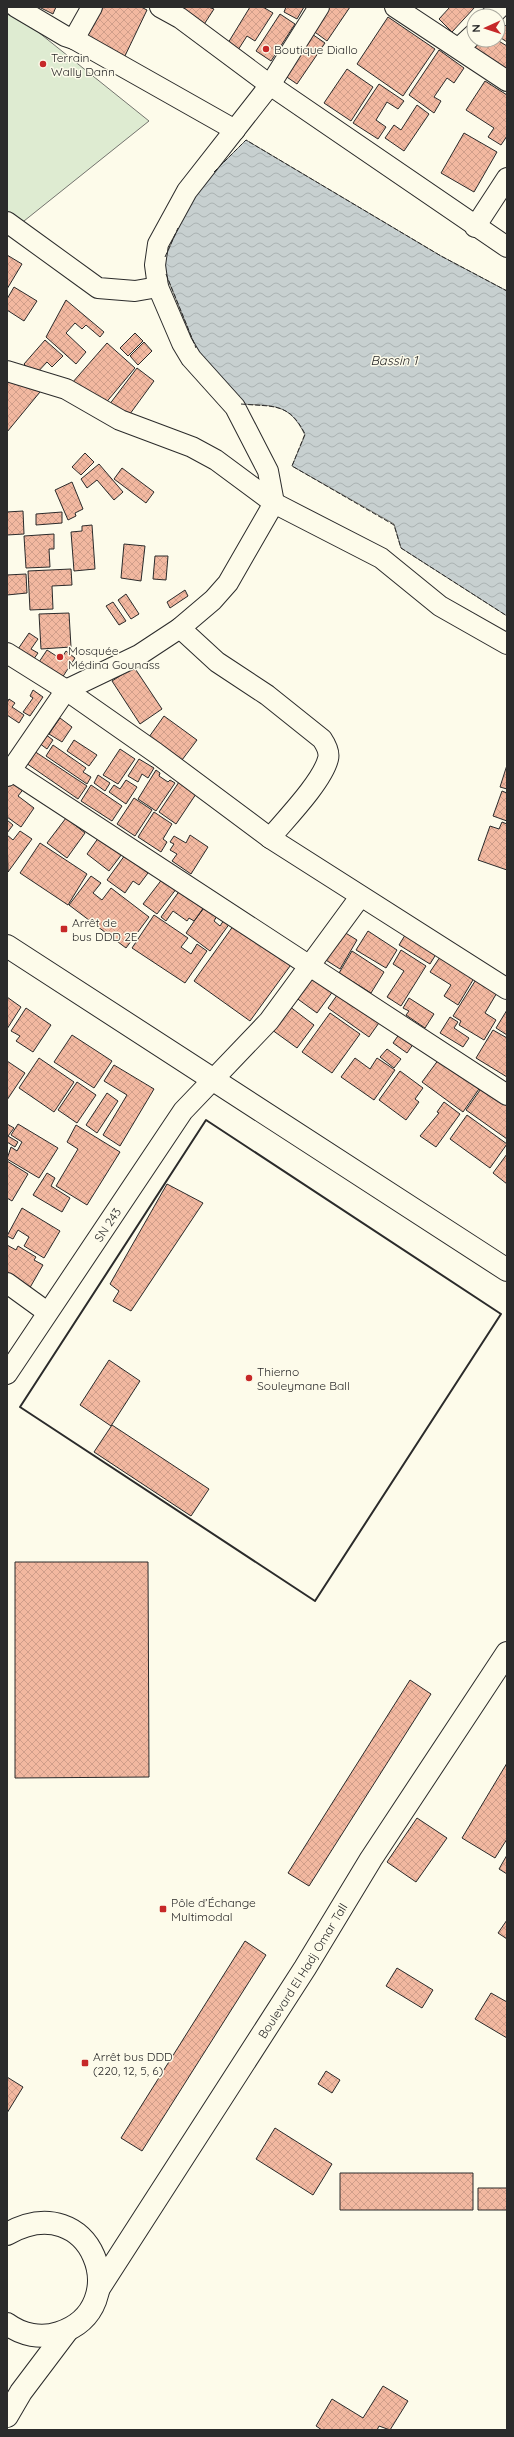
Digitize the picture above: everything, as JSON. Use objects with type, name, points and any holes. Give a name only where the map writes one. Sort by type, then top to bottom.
[{"type":"main road","points":[[7,946],[507,1270]]},
{"type":"main road","name":"Boulevard El Hadj Omar Tall","points":[[7,2416],[21,2392],[67,2331],[82,2320],[93,2305],[99,2288],[305,1968],[370,1859],[507,1653]]},
{"type":"main road","name":"Boulevard El Hadj Omar Tall","points":[[12,2224],[49,2222],[62,2225],[77,2234],[89,2247],[96,2259],[99,2273],[99,2288]]},
{"type":"main road","name":"Boulevard El Hadj Omar Tall","points":[[7,2324],[22,2333],[37,2336],[53,2335],[67,2331]]},
{"type":"street","points":[[16,7],[65,36],[74,39],[235,130]]},
{"type":"street","points":[[74,39],[92,7]]},
{"type":"street","points":[[160,7],[180,18],[270,85],[475,227],[507,247]]},
{"type":"street","points":[[319,7],[270,85],[187,191],[158,244],[154,265],[158,287],[182,343],[192,358],[235,407],[268,471],[274,503],[228,583],[213,600],[180,628],[139,655],[66,690],[8,772],[310,965],[507,1095]]},
{"type":"street","points":[[395,7],[507,81]]},
{"type":"street","points":[[459,48],[466,41]]},
{"type":"street","points":[[475,227],[507,178]]},
{"type":"street","points":[[7,222],[98,288],[135,291],[158,287]]},
{"type":"street","points":[[7,371],[66,389],[120,420],[192,447],[216,460],[274,503],[381,558],[440,606],[507,644]]},
{"type":"street","points":[[180,628],[217,662],[267,694],[322,739],[328,749],[328,758],[322,774],[270,838]]},
{"type":"street","points":[[7,653],[66,690],[156,753],[270,838],[360,897],[507,989]]},
{"type":"street","name":"SN 243","points":[[7,1374],[47,1312],[183,1111],[260,1032],[360,897]]},
{"type":"street","points":[[7,1283],[47,1312]]},
{"type":"green space","name":"Terrain Wally Dann","points":[[7,7],[149,121],[9,233],[7,232]]},
{"type":"water","name":"Bassin 1","points":[[246,140],[441,256],[507,291],[507,616],[401,548],[394,524],[292,466],[305,435],[299,424],[286,411],[279,408],[262,405],[241,404],[198,353],[162,265],[193,193]]},
{"type":"building","points":[[39,7],[56,7],[53,14]]},
{"type":"building","points":[[102,7],[141,7],[147,10],[123,60],[85,41]]},
{"type":"building","points":[[185,7],[208,7],[214,9],[203,26],[183,12]]},
{"type":"building","points":[[250,7],[263,7],[273,13],[255,41],[247,36],[238,50],[228,43]]},
{"type":"building","points":[[286,7],[304,7],[297,19],[284,12]]},
{"type":"building","points":[[327,7],[350,7],[327,41],[312,30]]},
{"type":"building","points":[[450,7],[475,7],[466,8],[466,17],[452,32],[439,19]]},
{"type":"building","points":[[280,14],[295,24],[271,61],[256,51]]},
{"type":"building","points":[[388,17],[435,49],[403,96],[357,64]]},
{"type":"building","points":[[506,26],[507,27],[507,42],[506,41]]},
{"type":"building","points":[[309,32],[325,43],[297,84],[281,73]]},
{"type":"building","points":[[507,46],[507,71],[470,48],[506,48]]},
{"type":"building","points":[[439,50],[464,68],[454,83],[447,78],[434,97],[441,101],[434,113],[409,95]]},
{"type":"building","points":[[347,69],[373,87],[351,121],[324,103]]},
{"type":"building","points":[[485,81],[507,95],[507,136],[501,145],[488,137],[494,128],[466,110]]},
{"type":"building","points":[[379,84],[404,101],[398,109],[387,102],[376,120],[386,127],[378,139],[353,123]]},
{"type":"building","points":[[417,105],[429,114],[404,151],[385,138],[394,125],[401,130]]},
{"type":"building","points":[[464,133],[497,152],[474,192],[441,173]]},
{"type":"building","points":[[7,255],[22,264],[7,289]]},
{"type":"building","points":[[14,287],[37,301],[24,321],[7,310],[7,299]]},
{"type":"building","points":[[66,300],[104,332],[100,337],[86,325],[82,329],[75,323],[66,333],[86,352],[76,364],[46,337]]},
{"type":"building","points":[[135,333],[143,341],[128,356],[120,348]]},
{"type":"building","points":[[45,340],[63,356],[52,367],[47,362],[35,375],[24,364]]},
{"type":"building","points":[[144,342],[152,351],[138,365],[130,356]]},
{"type":"building","points":[[107,343],[135,368],[104,405],[72,383]]},
{"type":"building","points":[[137,368],[154,381],[127,418],[109,405]]},
{"type":"building","points":[[7,374],[16,376],[40,392],[7,432]]},
{"type":"building","points":[[85,453],[94,462],[81,475],[72,467]]},
{"type":"building","points":[[99,464],[123,492],[114,500],[97,480],[87,488],[81,479]]},
{"type":"building","points":[[122,468],[154,492],[146,503],[114,479]]},
{"type":"building","points":[[72,482],[83,509],[75,513],[76,516],[68,520],[55,490]]},
{"type":"building","points":[[23,511],[24,534],[7,535],[7,512]]},
{"type":"building","points":[[62,512],[62,523],[36,525],[36,514]]},
{"type":"building","points":[[92,525],[95,569],[74,571],[71,532],[82,531],[82,526]]},
{"type":"building","points":[[54,534],[54,549],[49,549],[50,567],[26,568],[24,536]]},
{"type":"building","points":[[124,544],[145,546],[141,581],[121,578]]},
{"type":"building","points":[[155,556],[168,556],[166,580],[153,579]]},
{"type":"building","points":[[71,569],[72,585],[52,586],[53,609],[30,610],[28,571]]},
{"type":"building","points":[[26,574],[27,593],[7,595],[7,575]]},
{"type":"building","points":[[185,590],[188,596],[170,608],[167,602]]},
{"type":"building","points":[[126,594],[139,614],[131,619],[118,600]]},
{"type":"building","points":[[113,602],[126,621],[119,625],[106,606]]},
{"type":"building","points":[[69,613],[71,647],[41,649],[39,614]]},
{"type":"building","points":[[29,633],[38,639],[31,649],[38,653],[31,663],[16,652]]},
{"type":"building","points":[[47,650],[61,659],[66,651],[75,658],[60,681],[37,665]]},
{"type":"building","points":[[134,667],[162,709],[140,724],[112,681]]},
{"type":"building","points":[[33,690],[43,697],[30,716],[23,712],[33,698],[30,696]]},
{"type":"building","points":[[9,699],[15,703],[12,707],[24,715],[19,723],[7,715],[7,703]]},
{"type":"building","points":[[164,716],[197,740],[182,760],[149,737]]},
{"type":"building","points":[[60,718],[72,727],[62,742],[49,734]]},
{"type":"building","points":[[41,731],[53,740],[47,749],[35,740]]},
{"type":"building","points":[[74,740],[97,755],[89,766],[67,751]]},
{"type":"building","points":[[53,745],[86,768],[83,772],[91,777],[87,784],[46,756]]},
{"type":"building","points":[[120,749],[135,759],[118,784],[103,775]]},
{"type":"building","points":[[34,751],[87,786],[78,799],[26,763]]},
{"type":"building","points":[[139,759],[154,768],[148,778],[142,774],[138,782],[128,776]]},
{"type":"building","points":[[507,765],[507,789],[500,787]]},
{"type":"building","points":[[156,770],[160,773],[159,776],[168,782],[170,780],[175,783],[156,811],[138,799]]},
{"type":"building","points":[[98,775],[110,783],[105,791],[94,783]]},
{"type":"building","points":[[7,780],[25,787],[18,796],[34,808],[21,827],[7,817]]},
{"type":"building","points":[[126,780],[137,787],[126,804],[109,792],[114,785],[120,789]]},
{"type":"building","points":[[179,782],[196,794],[176,824],[159,812]]},
{"type":"building","points":[[91,785],[122,806],[112,821],[81,801]]},
{"type":"building","points":[[502,791],[507,793],[507,821],[493,816]]},
{"type":"building","points":[[134,798],[152,810],[135,836],[117,824]]},
{"type":"building","points":[[154,812],[172,824],[163,839],[167,842],[161,852],[138,837]]},
{"type":"building","points":[[66,818],[85,833],[67,858],[47,843]]},
{"type":"building","points":[[7,820],[13,825],[7,833]]},
{"type":"building","points":[[502,822],[507,824],[507,870],[478,860],[490,826],[499,829]]},
{"type":"building","points":[[20,831],[32,839],[8,872],[7,835],[13,840]]},
{"type":"building","points":[[190,835],[208,847],[191,874],[172,861],[177,854],[170,850],[174,844],[170,842],[174,836],[186,843]]},
{"type":"building","points":[[99,837],[122,854],[109,871],[87,854]]},
{"type":"building","points":[[40,843],[87,874],[68,905],[20,873]]},
{"type":"building","points":[[125,855],[148,873],[139,885],[133,881],[125,893],[107,880]]},
{"type":"building","points":[[91,876],[101,883],[93,893],[102,900],[111,888],[149,917],[126,948],[69,905]]},
{"type":"building","points":[[163,878],[177,888],[157,914],[143,904]]},
{"type":"building","points":[[180,890],[204,908],[194,921],[189,918],[187,921],[173,911],[166,921],[161,917]]},
{"type":"building","points":[[204,907],[217,916],[214,921],[220,926],[224,920],[230,923],[210,951],[186,933]]},
{"type":"building","points":[[154,915],[188,938],[181,947],[191,954],[197,944],[207,951],[185,983],[132,948]]},
{"type":"building","points":[[236,922],[293,962],[250,1021],[194,981]]},
{"type":"building","points":[[339,929],[357,940],[340,969],[321,957]]},
{"type":"building","points":[[368,931],[397,950],[386,968],[356,950]]},
{"type":"building","points":[[407,932],[438,951],[430,964],[399,945]]},
{"type":"building","points":[[401,950],[426,966],[401,1006],[387,997],[404,971],[393,964]]},
{"type":"building","points":[[352,951],[384,972],[371,993],[339,973]]},
{"type":"building","points":[[442,954],[476,975],[458,1005],[444,996],[451,985],[430,972]]},
{"type":"building","points":[[313,971],[336,987],[317,1013],[295,997]]},
{"type":"building","points":[[477,978],[498,991],[485,1013],[496,1020],[484,1040],[459,1025],[461,1021],[453,1016]]},
{"type":"building","points":[[340,991],[381,1020],[369,1037],[328,1008]]},
{"type":"building","points":[[7,997],[21,1007],[7,1029]]},
{"type":"building","points":[[409,998],[434,1014],[425,1028],[406,1015],[409,1011],[403,1008]]},
{"type":"building","points":[[285,1003],[314,1025],[297,1048],[268,1027]]},
{"type":"building","points":[[26,1008],[51,1025],[33,1052],[16,1041],[20,1036],[11,1031]]},
{"type":"building","points":[[507,1010],[507,1035],[496,1028]]},
{"type":"building","points":[[330,1013],[360,1034],[332,1073],[302,1052]]},
{"type":"building","points":[[450,1017],[458,1022],[454,1028],[469,1038],[463,1047],[440,1033]]},
{"type":"building","points":[[402,1030],[416,1040],[407,1053],[393,1043]]},
{"type":"building","points":[[493,1030],[507,1038],[507,1077],[476,1058]]},
{"type":"building","points":[[72,1035],[112,1061],[94,1088],[54,1062]]},
{"type":"building","points":[[387,1049],[401,1059],[394,1068],[380,1057]]},
{"type":"building","points":[[39,1058],[74,1082],[54,1112],[19,1088]]},
{"type":"building","points":[[355,1058],[370,1069],[377,1058],[395,1070],[374,1100],[341,1077]]},
{"type":"building","points":[[439,1059],[479,1089],[463,1112],[422,1082]]},
{"type":"building","points":[[7,1061],[25,1073],[7,1100]]},
{"type":"building","points":[[114,1065],[154,1089],[120,1146],[103,1135],[127,1095],[104,1081]]},
{"type":"building","points":[[400,1071],[423,1088],[415,1099],[419,1102],[406,1120],[379,1100]]},
{"type":"building","points":[[77,1082],[96,1095],[77,1123],[58,1110]]},
{"type":"building","points":[[485,1083],[507,1099],[507,1139],[466,1110]]},
{"type":"building","points":[[107,1093],[118,1101],[97,1133],[86,1125]]},
{"type":"building","points":[[444,1102],[460,1114],[436,1147],[420,1136],[439,1113],[437,1112]]},
{"type":"building","points":[[467,1115],[507,1144],[490,1168],[450,1139]]},
{"type":"building","points":[[7,1124],[14,1128],[8,1136],[18,1142],[15,1147],[7,1142]]},
{"type":"building","points":[[18,1124],[58,1148],[39,1178],[7,1159],[11,1147],[17,1151],[22,1142],[11,1135]]},
{"type":"building","points":[[76,1125],[120,1152],[87,1205],[56,1186],[78,1149],[67,1142]]},
{"type":"building","points":[[507,1154],[507,1184],[493,1173]]},
{"type":"building","points":[[7,1161],[28,1174],[12,1201],[7,1198]]},
{"type":"building","points":[[47,1173],[55,1178],[51,1186],[70,1198],[62,1212],[33,1195]]},
{"type":"building","points":[[167,1184],[203,1203],[131,1311],[113,1301],[119,1291],[110,1284]]},
{"type":"building","points":[[22,1208],[60,1231],[44,1258],[24,1246],[29,1237],[18,1230],[13,1239],[7,1236]]},
{"type":"building","points":[[7,1245],[16,1250],[18,1246],[36,1257],[34,1260],[43,1265],[28,1291],[7,1278]]},
{"type":"building","points":[[109,1360],[140,1381],[111,1426],[80,1405]]},
{"type":"building","points":[[112,1425],[209,1489],[191,1516],[94,1452]]},
{"type":"building","points":[[15,1562],[148,1562],[149,1777],[15,1778]]},
{"type":"building","points":[[410,1680],[431,1694],[309,1886],[288,1873]]},
{"type":"building","points":[[507,1763],[507,1839],[495,1858],[462,1838]]},
{"type":"building","points":[[417,1818],[447,1838],[416,1882],[387,1862]]},
{"type":"building","points":[[507,1855],[507,1874],[499,1869]]},
{"type":"building","points":[[507,1920],[507,1939],[498,1933]]},
{"type":"building","points":[[245,1941],[266,1955],[142,2151],[121,2138]]},
{"type":"building","points":[[397,1968],[433,1990],[422,2008],[386,1986]]},
{"type":"building","points":[[491,1993],[507,2002],[507,2038],[475,2019]]},
{"type":"building","points":[[326,2071],[340,2080],[332,2093],[318,2084]]},
{"type":"building","points":[[7,2077],[23,2087],[7,2113]]},
{"type":"building","points":[[275,2128],[332,2164],[313,2195],[256,2159]]},
{"type":"building","points":[[340,2173],[473,2173],[473,2210],[340,2210]]},
{"type":"building","points":[[478,2188],[507,2188],[507,2210],[478,2210]]},
{"type":"building","points":[[383,2386],[408,2401],[390,2430],[379,2426],[377,2430],[322,2430],[316,2426],[332,2399],[363,2418]]},
{"type":"fence","points":[[214,172],[246,140],[441,256],[507,291]]},
{"type":"fence","points":[[165,257],[178,228]]},
{"type":"fence","points":[[166,274],[196,348]]},
{"type":"fence","points":[[241,404],[271,406],[286,411],[293,416],[305,434],[292,466],[394,525],[401,548],[507,616]]},
{"type":"wall","points":[[206,1120],[501,1314],[315,1601],[20,1407],[206,1120]]},
{"type":"place","name":"Boutique Diallo","points":[[266,49]]},
{"type":"place","name":"Terrain Wally Dann","points":[[43,64]]},
{"type":"place","name":"Mosquée Médina Gounass","points":[[60,657]]},
{"type":"place","name":"Arrêt de bus DDD 2E","points":[[64,929]]},
{"type":"place","name":"Thierno Souleymane Ball","points":[[249,1378]]},
{"type":"place","name":"Pôle d’Échange Multimodal","points":[[163,1909]]},
{"type":"place","name":"Arrêt bus DDD (220, 12, 5, 6)","points":[[85,2063]]}]
